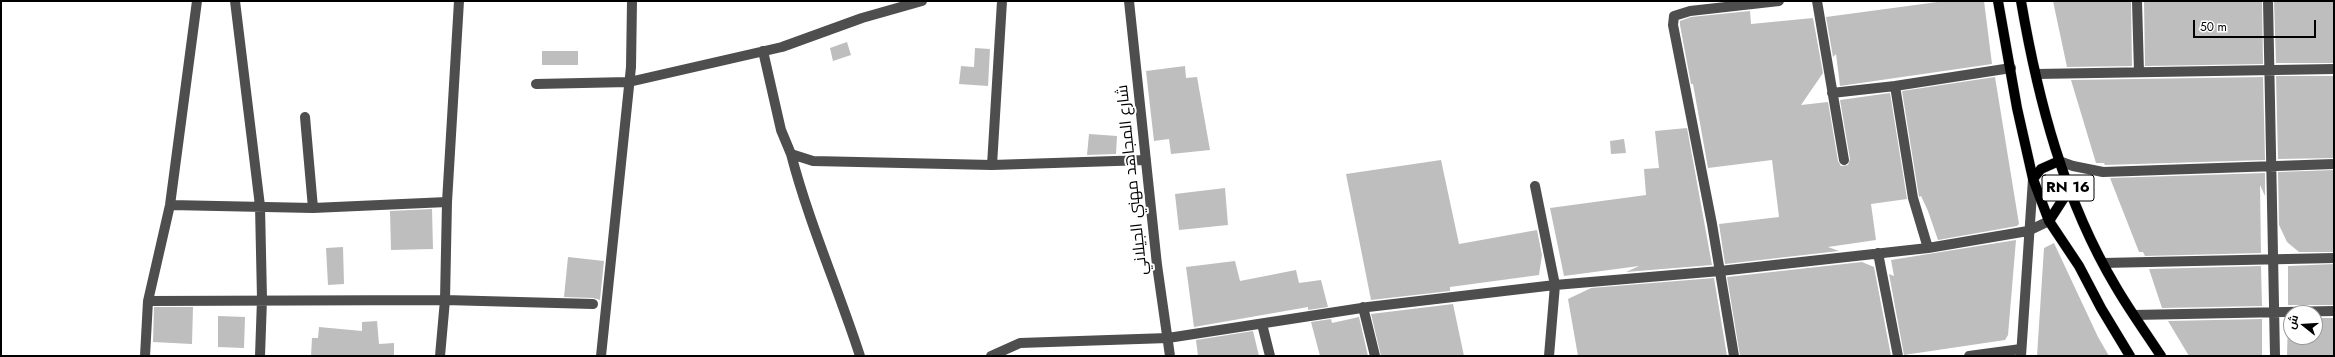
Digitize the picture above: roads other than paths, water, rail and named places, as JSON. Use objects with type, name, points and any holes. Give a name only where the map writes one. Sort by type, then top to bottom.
[{"type":"main road","name":"RN 16","points":[[1998,1],[2011,68],[2016,108],[2033,179],[2049,221],[2079,266],[2101,308],[2130,356]]},
{"type":"main road","name":"RN 16","points":[[2021,1],[2036,74],[2059,161],[2069,190],[2104,263],[2134,315],[2161,356]]},
{"type":"main road","points":[[2033,179],[2041,169],[2059,161]]},
{"type":"main road","points":[[2049,221],[2069,190]]},
{"type":"street","points":[[145,356],[148,301],[170,206],[197,1]]},
{"type":"street","points":[[235,1],[260,206],[262,299],[260,356]]},
{"type":"street","points":[[440,356],[445,300],[447,202],[459,1]]},
{"type":"street","points":[[601,356],[629,82],[632,1]]},
{"type":"street","points":[[536,84],[629,82],[763,51],[922,1]]},
{"type":"street","points":[[992,165],[1002,1]]},
{"type":"street","name":"شارع المجاهد مهني الجيلاني","points":[[1129,1],[1146,160],[1170,356]]},
{"type":"street","points":[[1734,356],[1720,271],[1674,25],[1674,16],[1690,11],[1779,1]]},
{"type":"street","points":[[1816,1],[1844,160]]},
{"type":"street","points":[[2137,1],[2140,72]]},
{"type":"street","points":[[2268,1],[2270,165],[2274,260],[2275,356]]},
{"type":"street","points":[[763,51],[781,130],[791,154],[802,194],[844,306],[860,356]]},
{"type":"street","points":[[1832,93],[1895,86],[2011,68]]},
{"type":"street","points":[[2036,74],[2334,69]]},
{"type":"street","points":[[1895,86],[1912,198],[1928,248]]},
{"type":"street","points":[[305,117],[313,208]]},
{"type":"street","points":[[791,154],[813,161],[992,165],[1146,160]]},
{"type":"street","points":[[2059,161],[2073,166],[2103,172],[2270,165],[2334,164]]},
{"type":"street","points":[[1969,356],[2021,352],[2028,231],[2033,179]]},
{"type":"street","points":[[1535,186],[1555,285],[1549,356]]},
{"type":"street","points":[[170,206],[260,206],[313,208],[447,202]]},
{"type":"street","points":[[991,356],[1020,344],[1168,338],[1363,308],[1555,285],[1720,271],[1928,248],[2028,231],[2049,221]]},
{"type":"street","points":[[1878,253],[1898,356]]},
{"type":"street","points":[[2104,263],[2334,258]]},
{"type":"street","points":[[148,301],[262,299],[445,300],[593,304]]},
{"type":"street","points":[[1363,308],[1375,356]]},
{"type":"street","points":[[2134,315],[2334,311]]},
{"type":"street","points":[[1262,324],[1270,356]]}]
